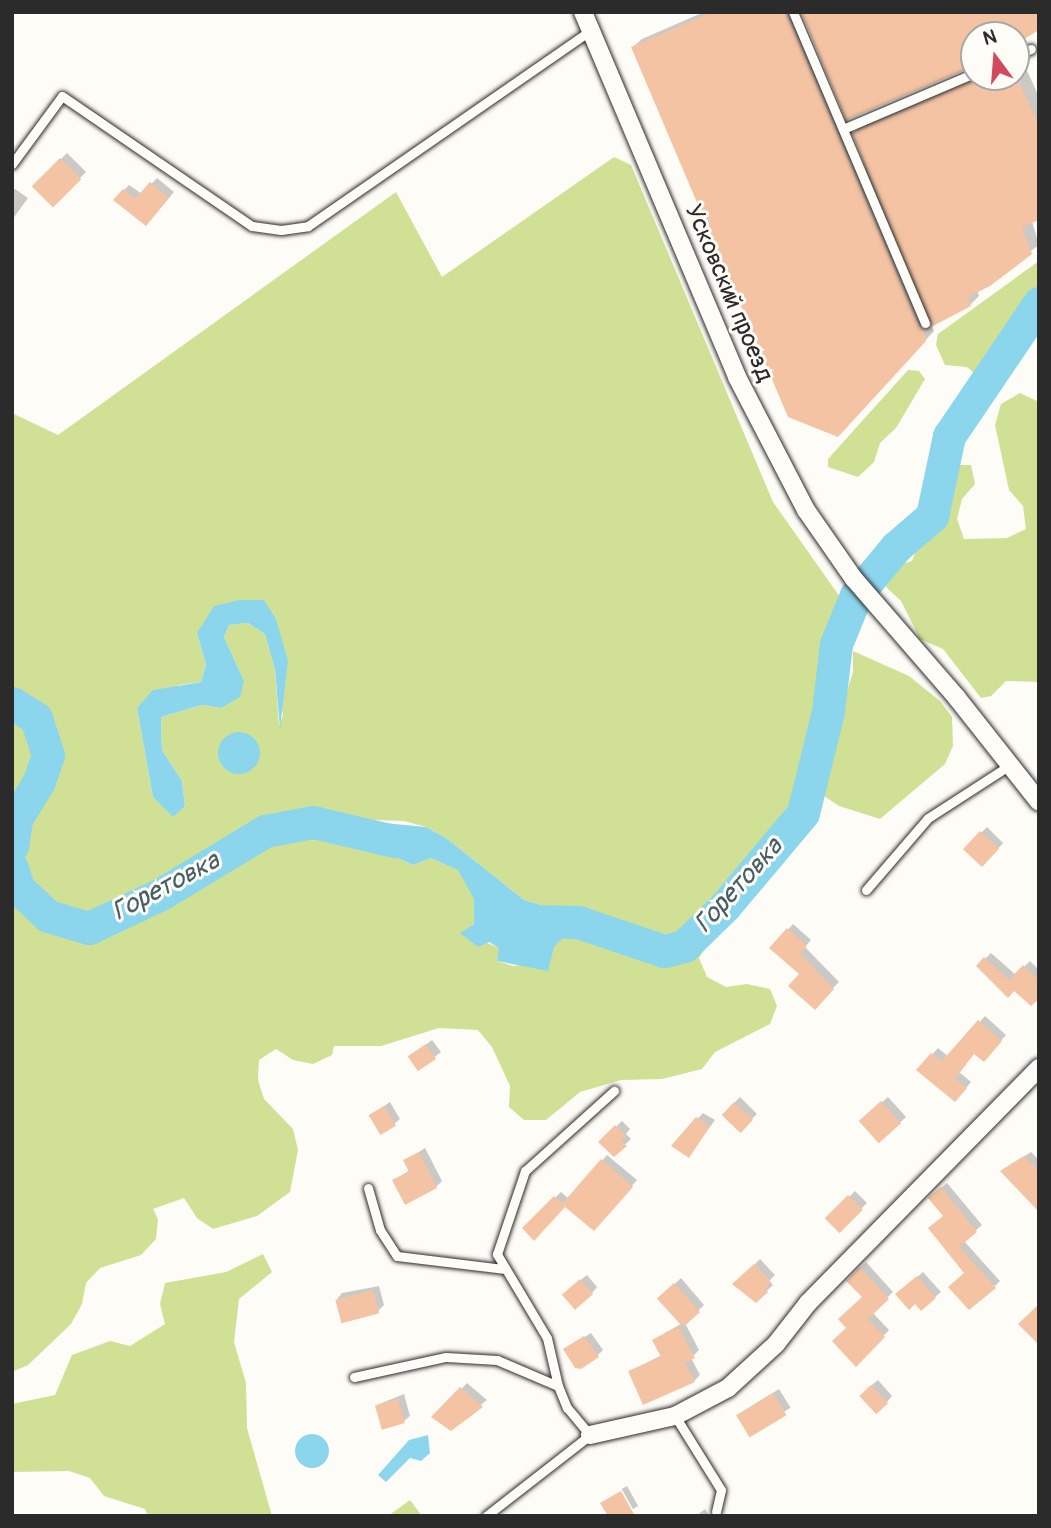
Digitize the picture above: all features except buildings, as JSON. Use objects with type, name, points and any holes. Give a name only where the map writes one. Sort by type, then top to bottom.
[{"type":"street","name":"Усковский проезд","points":[[583,12],[751,406],[806,510],[854,579],[1039,802]]},
{"type":"street","points":[[590,1435],[675,1416],[728,1388],[776,1344],[808,1303],[1039,1068]]},
{"type":"lane","points":[[793,12],[925,323]]},
{"type":"lane","points":[[12,164],[62,96],[252,226],[281,230],[308,226],[591,30]]},
{"type":"lane","points":[[843,129],[960,79]]},
{"type":"lane","points":[[866,890],[928,818],[1010,765]]},
{"type":"lane","points":[[486,1516],[590,1435],[567,1408],[558,1386],[547,1338],[497,1254],[524,1171],[614,1091]]},
{"type":"lane","points":[[369,1188],[380,1230],[397,1256],[505,1269]]},
{"type":"lane","points":[[354,1377],[446,1357],[498,1360],[558,1386]]},
{"type":"lane","points":[[675,1416],[721,1490],[716,1511]]},
{"type":"green space","points":[[614,157],[631,165],[773,502],[840,597],[831,619],[823,692],[798,790],[764,848],[714,905],[720,924],[699,958],[707,977],[726,987],[747,984],[770,989],[777,1006],[770,1024],[715,1052],[702,1069],[662,1079],[621,1080],[580,1092],[546,1120],[524,1120],[509,1107],[510,1086],[492,1047],[478,1030],[439,1028],[381,1046],[334,1046],[332,1055],[313,1064],[293,1060],[276,1049],[259,1060],[258,1080],[264,1099],[293,1129],[298,1150],[290,1192],[257,1216],[213,1229],[197,1218],[184,1198],[153,1209],[158,1219],[156,1239],[141,1255],[100,1268],[86,1283],[82,1304],[71,1324],[28,1365],[12,1372],[12,413],[58,435],[396,192],[442,277]],"holes":[[[264,601],[283,715],[279,726],[275,670],[265,634],[248,623],[229,625],[224,637],[244,681],[221,708],[202,705],[161,717],[162,750],[182,781],[185,806],[173,816],[153,797],[137,708],[179,685],[201,682],[206,665],[197,633]],[[343,819],[404,821],[426,827],[446,838],[524,900],[583,917],[531,964],[513,966],[497,961],[500,948],[461,933],[474,924],[474,898],[459,870],[431,858],[413,865],[365,843],[355,844]]]},
{"type":"green space","points":[[1039,261],[1039,295],[1009,325],[990,358],[975,374],[967,367],[945,365],[936,345],[938,334]]},
{"type":"green space","points":[[908,370],[919,371],[925,379],[896,428],[880,443],[874,462],[858,477],[828,467],[828,459]]},
{"type":"green space","points":[[1020,393],[1039,402],[1039,682],[1006,681],[991,696],[981,698],[943,649],[920,639],[901,601],[886,587],[891,567],[912,561],[950,465],[971,465],[975,484],[962,499],[957,519],[964,539],[1007,538],[1026,529],[1023,506],[1009,490],[995,425],[1001,404]]},
{"type":"green space","points":[[853,651],[909,676],[940,701],[952,717],[953,746],[945,764],[880,819],[839,806],[821,794],[821,773],[853,672]]},
{"type":"green space","points":[[263,1254],[272,1272],[239,1299],[234,1342],[246,1383],[247,1428],[272,1516],[148,1516],[145,1509],[104,1496],[90,1478],[69,1471],[12,1472],[12,1404],[55,1395],[72,1355],[110,1341],[130,1346],[165,1324],[160,1304],[165,1283],[226,1272]]},
{"type":"green space","points":[[410,1500],[422,1516],[388,1516]]},
{"type":"water","points":[[240,600],[264,600],[276,619],[288,661],[280,729],[275,670],[265,634],[248,623],[229,625],[224,637],[244,681],[240,697],[221,708],[202,705],[161,717],[162,750],[182,781],[185,806],[173,817],[153,797],[137,708],[153,690],[201,682],[206,665],[197,633],[214,606]]},
{"type":"water","points":[[239,732],[254,738],[260,753],[254,768],[239,774],[224,768],[218,753],[224,738]]},
{"type":"water","points":[[342,819],[426,827],[446,838],[524,900],[583,917],[554,947],[548,971],[497,961],[499,948],[489,942],[478,947],[460,933],[474,924],[474,899],[458,870],[431,858],[413,865],[365,843],[354,844],[349,825]]},
{"type":"water","points":[[312,1434],[324,1439],[329,1451],[324,1463],[312,1468],[300,1463],[295,1451],[300,1439]]},
{"type":"water","points":[[428,1435],[430,1453],[421,1461],[410,1458],[386,1482],[378,1475],[409,1440]]},
{"type":"waterway","name":"Горетовка","points":[[532,921],[578,922],[664,951],[684,946],[725,906],[803,813],[828,711],[836,644],[856,595],[896,547],[932,516],[949,436],[1039,303]]},
{"type":"waterway","name":"Горетовка","points":[[12,703],[36,718],[48,755],[39,781],[16,819],[12,846]]},
{"type":"waterway","name":"Горетовка","points":[[12,868],[18,888],[48,916],[89,928],[161,894],[265,831],[313,822],[394,841]]}]
